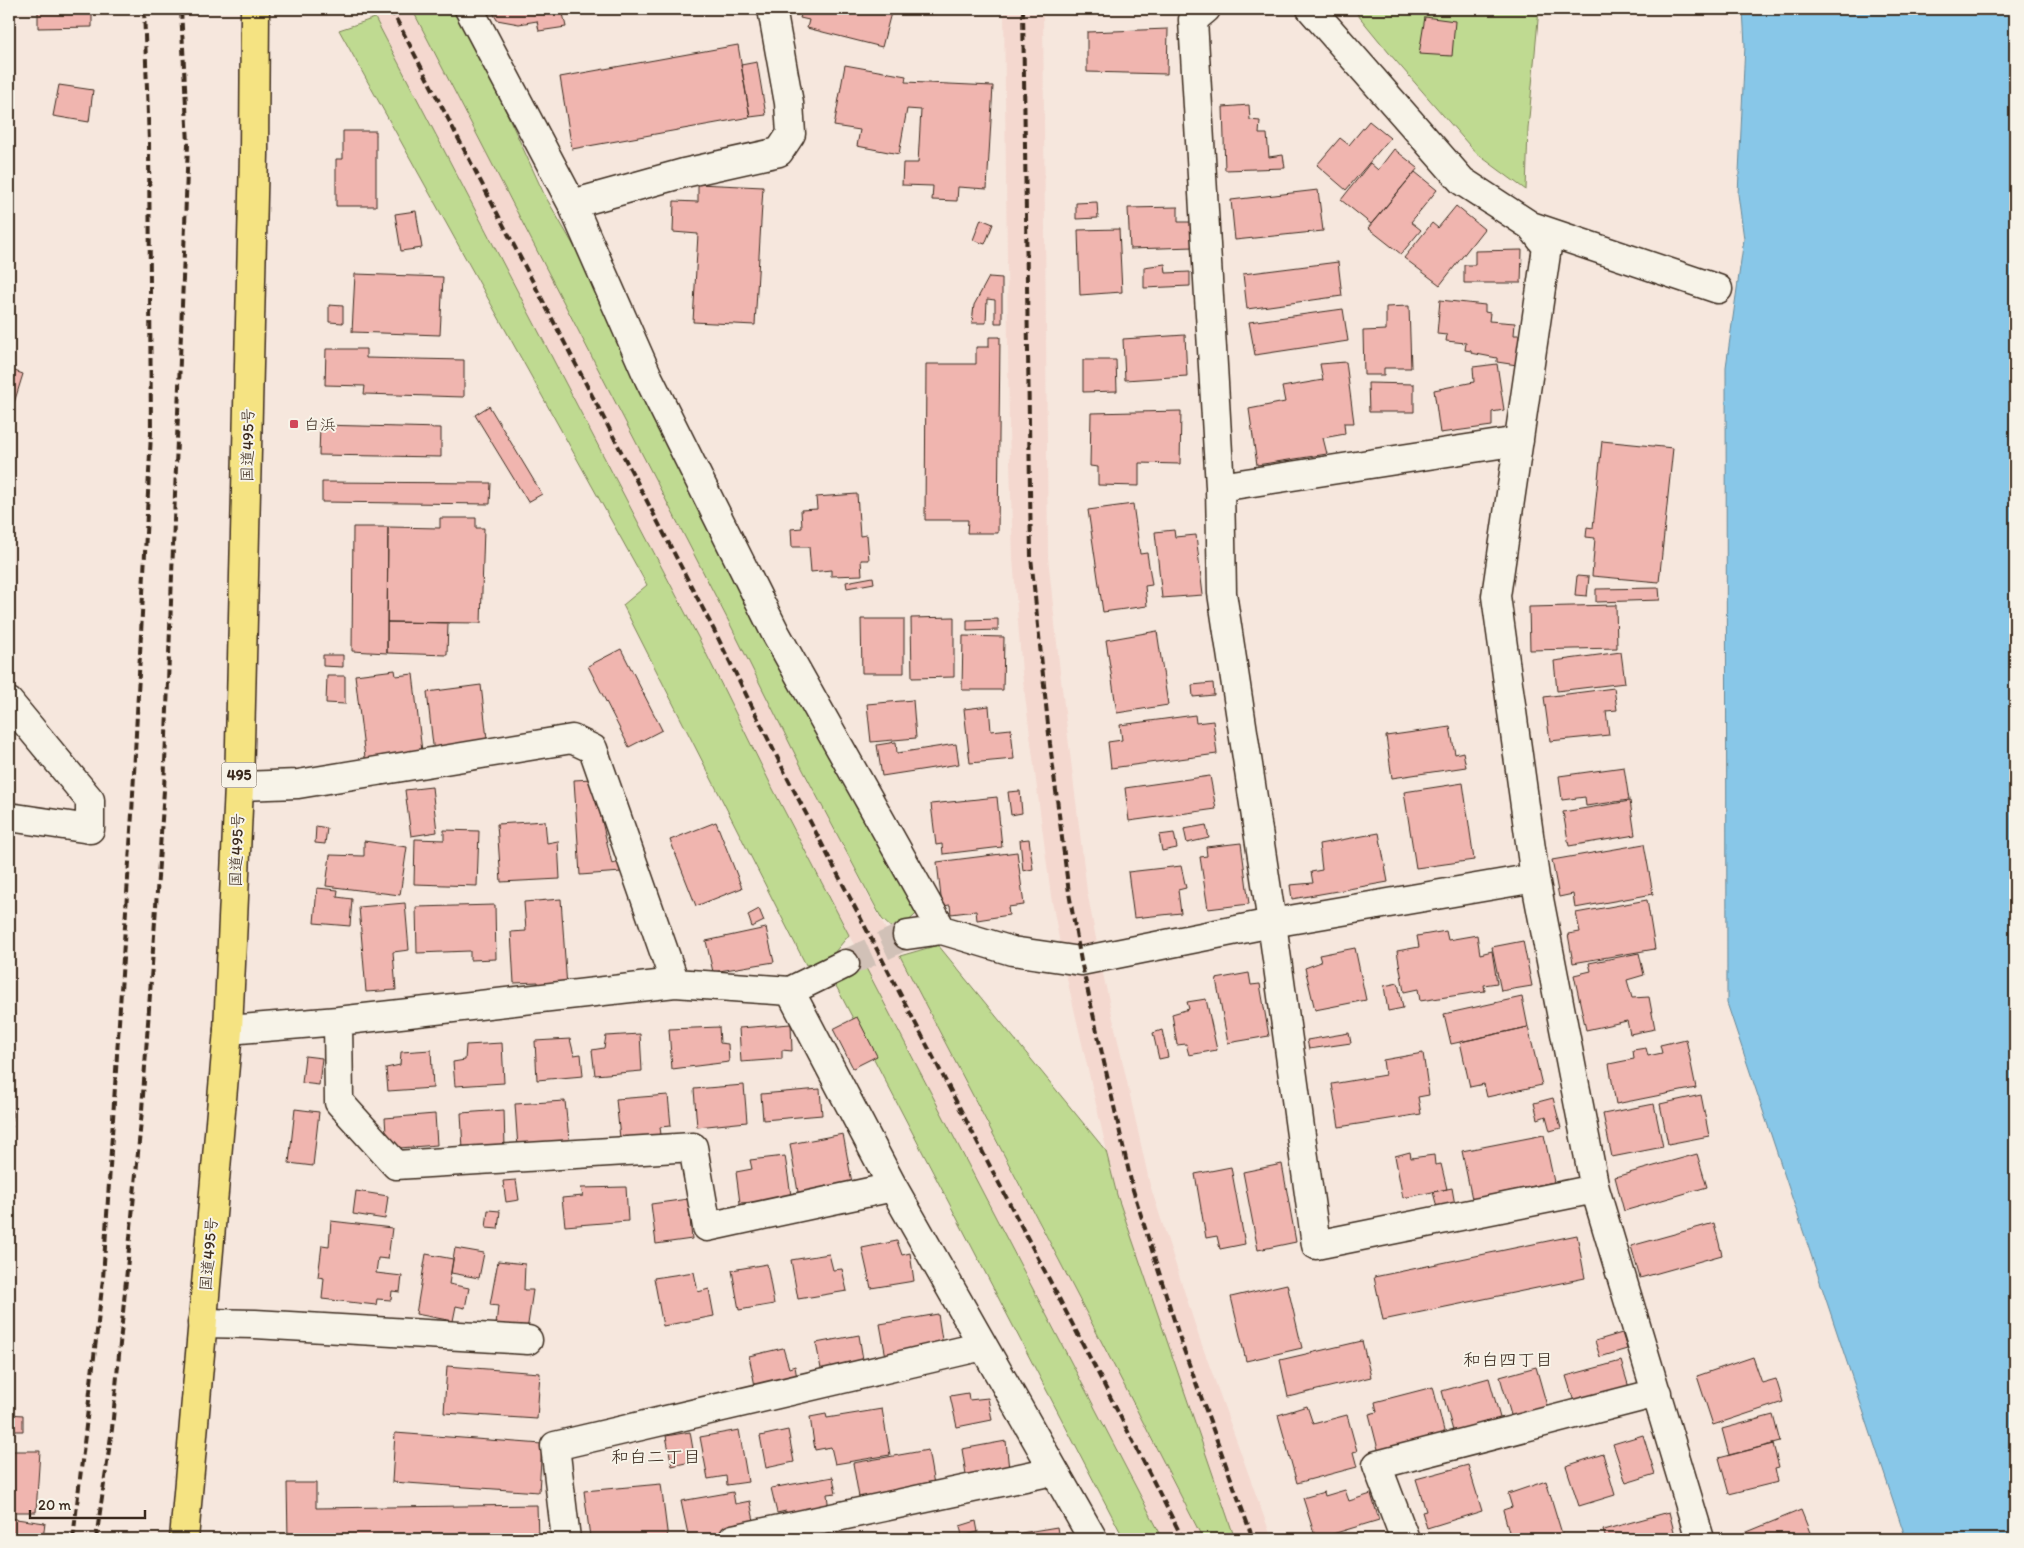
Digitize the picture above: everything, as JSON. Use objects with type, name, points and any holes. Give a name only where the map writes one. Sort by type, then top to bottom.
[{"type":"highway","name":"国道495号","points":[[184,1539],[228,1030],[239,786],[254,154],[255,9]]},
{"type":"street","points":[[469,9],[572,204],[648,379],[775,632],[942,930]]},
{"type":"street","points":[[572,204],[684,174],[779,152],[791,134],[788,103],[772,9]]},
{"type":"street","points":[[1206,9],[1193,20],[1220,487],[1222,593],[1272,923],[1316,1245],[1595,1189]]},
{"type":"street","points":[[1311,9],[1462,181],[1531,226],[1718,289]]},
{"type":"street","points":[[1531,226],[1547,247],[1496,596],[1535,878],[1595,1189],[1700,1539]]},
{"type":"street","points":[[1220,487],[1519,441]]},
{"type":"street","points":[[9,702],[90,800],[90,829],[9,817]]},
{"type":"street","points":[[239,786],[298,784],[572,739],[593,749],[675,983]]},
{"type":"street","points":[[907,935],[942,930],[1012,951],[1082,961],[1272,923],[1535,878]]},
{"type":"street","points":[[228,1030],[338,1021],[675,983],[790,991],[846,964]]},
{"type":"street","points":[[790,991],[893,1187],[1093,1539]]},
{"type":"street","points":[[338,1021],[339,1102],[396,1165],[693,1147],[707,1227],[893,1187]]},
{"type":"street","points":[[202,1324],[255,1324],[528,1340]]},
{"type":"street","points":[[566,1539],[555,1446],[983,1346]]},
{"type":"street","points":[[1405,1539],[1377,1465],[1657,1393]]},
{"type":"street","points":[[733,1539],[1053,1471]]},
{"type":"shaded area","points":[[394,9],[412,9],[729,622],[803,770],[1116,1368],[1203,1539],[1163,1539],[773,789],[699,639],[375,18]]},
{"type":"shaded area","points":[[1004,9],[1043,9],[1048,557],[1087,891],[1101,965],[1150,1185],[1198,1334],[1272,1539],[1234,1539],[1163,1348],[1117,1195],[1065,970],[1051,896],[1022,673],[1013,558],[1009,430]]},
{"type":"green space","points":[[412,9],[459,9],[544,194],[578,253],[625,354],[923,908],[896,932],[882,919],[803,770],[729,622]]},
{"type":"green space","points":[[1353,9],[1539,9],[1528,129],[1526,190],[1476,153]]},
{"type":"green space","points":[[375,18],[699,639],[773,789],[849,935],[829,959],[806,965],[623,605],[647,585],[339,30]]},
{"type":"green space","points":[[938,945],[1106,1151],[1117,1195],[1235,1539],[1203,1539],[900,956]]},
{"type":"green space","points":[[866,968],[1163,1539],[1124,1539],[835,984]]},
{"type":"water","points":[[1743,9],[2015,9],[2015,1539],[1906,1539],[1727,1003],[1726,367],[1744,239],[1738,194],[1745,45]]},
{"type":"building","points":[[32,9],[92,9],[92,27],[38,28],[38,10]]},
{"type":"building","points":[[491,9],[562,9],[566,27],[539,31],[537,21],[519,24],[497,20]]},
{"type":"building","points":[[803,9],[892,9],[882,47],[807,28],[809,20],[800,18]]},
{"type":"building","points":[[1425,17],[1455,21],[1452,56],[1419,54]]},
{"type":"building","points":[[1168,29],[1167,74],[1087,72],[1087,32]]},
{"type":"building","points":[[738,45],[750,117],[572,149],[560,77]]},
{"type":"building","points":[[757,62],[766,115],[750,117],[741,65]]},
{"type":"building","points":[[845,65],[906,76],[905,82],[993,86],[987,189],[958,187],[957,201],[932,200],[933,186],[902,185],[903,163],[918,163],[921,110],[907,109],[899,154],[857,146],[860,130],[834,126]]},
{"type":"building","points":[[59,85],[93,90],[89,122],[53,116]]},
{"type":"building","points":[[1249,105],[1250,120],[1260,121],[1259,134],[1267,134],[1269,157],[1283,155],[1285,168],[1225,170],[1223,107]]},
{"type":"building","points":[[1369,121],[1390,138],[1346,190],[1317,165],[1340,138],[1349,145]]},
{"type":"building","points":[[343,131],[376,131],[376,206],[336,206],[336,159],[343,159]]},
{"type":"building","points":[[1394,149],[1418,168],[1371,224],[1341,200],[1370,163],[1378,170]]},
{"type":"building","points":[[1415,172],[1437,190],[1411,222],[1421,230],[1401,254],[1368,228]]},
{"type":"building","points":[[698,184],[763,187],[755,325],[693,322],[698,234],[673,232],[674,201],[698,202]]},
{"type":"building","points":[[1318,190],[1323,231],[1235,240],[1231,200]]},
{"type":"building","points":[[1097,202],[1098,218],[1076,219],[1076,203]]},
{"type":"building","points":[[1456,206],[1484,229],[1440,285],[1404,258],[1432,223],[1438,228]]},
{"type":"building","points":[[1178,207],[1178,222],[1193,222],[1194,247],[1130,249],[1128,208]]},
{"type":"building","points":[[416,211],[422,248],[401,251],[395,214]]},
{"type":"building","points":[[981,219],[993,224],[985,244],[973,240]]},
{"type":"building","points":[[1119,229],[1122,292],[1080,295],[1078,230]]},
{"type":"building","points":[[1522,250],[1521,283],[1464,283],[1464,265],[1475,265],[1475,251]]},
{"type":"building","points":[[1338,262],[1342,296],[1247,309],[1243,274]]},
{"type":"building","points":[[1165,264],[1166,273],[1190,272],[1190,286],[1144,288],[1144,267]]},
{"type":"building","points":[[355,274],[443,277],[440,335],[352,332]]},
{"type":"building","points":[[989,277],[1002,278],[1002,323],[995,323],[995,300],[987,299],[986,323],[972,323],[974,305]]},
{"type":"building","points":[[1440,300],[1485,305],[1485,312],[1490,313],[1489,321],[1515,323],[1514,335],[1520,335],[1517,365],[1497,362],[1497,358],[1471,353],[1471,351],[1465,350],[1466,343],[1446,341],[1447,335],[1437,334]]},
{"type":"building","points":[[329,305],[343,306],[343,323],[329,322]]},
{"type":"building","points":[[1409,306],[1411,368],[1384,368],[1384,375],[1364,375],[1363,331],[1386,330],[1386,307]]},
{"type":"building","points":[[1343,309],[1348,341],[1255,355],[1249,322]]},
{"type":"building","points":[[1185,335],[1187,376],[1125,380],[1123,339]]},
{"type":"building","points":[[989,337],[1000,337],[998,533],[967,533],[968,520],[925,520],[926,364],[976,364],[976,347],[989,347]]},
{"type":"building","points":[[326,349],[366,349],[366,358],[464,360],[464,397],[364,394],[365,386],[325,385]]},
{"type":"building","points":[[1083,360],[1116,360],[1117,391],[1083,392]]},
{"type":"building","points":[[1346,362],[1354,423],[1344,423],[1345,434],[1323,438],[1327,454],[1257,465],[1249,409],[1285,402],[1282,387],[1323,380],[1320,364]]},
{"type":"building","points":[[1497,364],[1504,410],[1492,412],[1492,426],[1440,433],[1434,390],[1474,382],[1473,367]]},
{"type":"building","points":[[9,369],[23,374],[9,419]]},
{"type":"building","points":[[1368,383],[1414,384],[1414,412],[1369,412]]},
{"type":"building","points":[[489,406],[542,494],[528,502],[475,415]]},
{"type":"building","points":[[1181,411],[1180,464],[1139,463],[1139,486],[1098,485],[1098,467],[1090,466],[1091,413]]},
{"type":"building","points":[[320,425],[441,428],[441,457],[319,455]]},
{"type":"building","points":[[1602,441],[1673,448],[1659,582],[1592,576],[1595,538],[1586,537],[1587,527],[1593,528]]},
{"type":"building","points":[[322,482],[491,483],[490,504],[322,502]]},
{"type":"building","points":[[857,494],[860,536],[867,535],[869,560],[861,560],[862,575],[831,576],[831,570],[811,572],[809,547],[792,547],[791,529],[802,528],[801,510],[817,509],[816,497]]},
{"type":"building","points":[[1133,504],[1140,554],[1147,553],[1152,585],[1145,586],[1147,606],[1103,612],[1088,510]]},
{"type":"building","points":[[440,518],[476,518],[476,528],[484,528],[481,623],[387,622],[388,527],[440,528]]},
{"type":"building","points":[[353,527],[388,527],[387,653],[352,651]]},
{"type":"building","points":[[1174,530],[1175,537],[1196,535],[1203,595],[1162,598],[1155,532]]},
{"type":"building","points":[[1577,576],[1589,577],[1587,596],[1575,595]]},
{"type":"building","points":[[873,577],[874,583],[847,588],[846,582]]},
{"type":"building","points":[[1659,588],[1660,600],[1596,602],[1596,589]]},
{"type":"building","points":[[1616,605],[1617,648],[1530,650],[1529,607]]},
{"type":"building","points":[[954,617],[954,677],[912,678],[911,618]]},
{"type":"building","points":[[861,619],[904,619],[904,673],[862,673]]},
{"type":"building","points":[[998,619],[998,630],[967,631],[967,620]]},
{"type":"building","points":[[387,622],[448,623],[447,655],[387,653]]},
{"type":"building","points":[[1157,631],[1168,705],[1117,713],[1106,640]]},
{"type":"building","points":[[963,636],[1004,637],[1003,690],[962,690]]},
{"type":"building","points":[[621,649],[662,730],[629,747],[588,666]]},
{"type":"building","points":[[1621,652],[1625,683],[1557,691],[1554,661]]},
{"type":"building","points":[[323,655],[343,655],[343,667],[323,666]]},
{"type":"building","points":[[395,670],[396,676],[413,674],[423,760],[366,766],[355,675]]},
{"type":"building","points":[[327,676],[345,676],[345,704],[326,703]]},
{"type":"building","points":[[1213,683],[1214,695],[1193,697],[1192,685]]},
{"type":"building","points":[[481,685],[488,748],[434,754],[427,692]]},
{"type":"building","points":[[1614,688],[1617,710],[1606,711],[1609,735],[1550,741],[1544,697]]},
{"type":"building","points":[[913,700],[916,738],[871,742],[867,704]]},
{"type":"building","points":[[989,706],[991,731],[1011,729],[1014,759],[970,763],[964,709]]},
{"type":"building","points":[[1195,715],[1196,723],[1213,721],[1217,754],[1111,768],[1108,742],[1122,740],[1120,725]]},
{"type":"building","points":[[1450,727],[1455,754],[1463,752],[1466,767],[1392,778],[1386,736]]},
{"type":"building","points":[[896,742],[897,753],[956,744],[959,764],[882,776],[877,745]]},
{"type":"building","points":[[1624,767],[1629,800],[1586,806],[1585,797],[1562,800],[1559,776]]},
{"type":"building","points":[[1210,776],[1216,809],[1129,821],[1125,788]]},
{"type":"building","points":[[592,779],[612,864],[620,862],[622,872],[580,875],[574,780]]},
{"type":"building","points":[[1463,783],[1474,860],[1416,868],[1404,792]]},
{"type":"building","points":[[432,787],[437,832],[411,836],[405,790]]},
{"type":"building","points":[[1020,791],[1022,813],[1011,815],[1008,792]]},
{"type":"building","points":[[997,797],[1002,847],[943,854],[942,844],[936,845],[931,804]]},
{"type":"building","points":[[1630,801],[1635,835],[1569,846],[1563,812]]},
{"type":"building","points":[[545,821],[547,843],[558,841],[560,879],[501,882],[497,824]]},
{"type":"building","points":[[716,822],[742,888],[696,906],[670,840]]},
{"type":"building","points":[[1206,825],[1209,838],[1187,843],[1184,829]]},
{"type":"building","points":[[316,826],[327,828],[325,844],[315,843]]},
{"type":"building","points":[[444,830],[479,831],[477,886],[414,884],[415,839],[444,840]]},
{"type":"building","points":[[1174,833],[1177,848],[1162,851],[1159,835]]},
{"type":"building","points":[[1379,833],[1388,882],[1292,899],[1290,885],[1313,883],[1311,872],[1322,870],[1319,844]]},
{"type":"building","points":[[1029,839],[1033,869],[1023,871],[1020,840]]},
{"type":"building","points":[[364,841],[407,847],[400,895],[326,886],[330,855],[364,856]]},
{"type":"building","points":[[1241,843],[1249,904],[1208,909],[1200,857],[1207,856],[1206,847]]},
{"type":"building","points":[[1644,844],[1653,894],[1575,908],[1573,894],[1559,897],[1552,860]]},
{"type":"building","points":[[1017,852],[1024,905],[1008,907],[1009,915],[977,920],[976,911],[951,914],[950,905],[942,906],[937,862]]},
{"type":"building","points":[[1181,866],[1186,888],[1178,890],[1181,913],[1134,918],[1128,872]]},
{"type":"building","points":[[317,888],[338,890],[337,897],[352,899],[350,926],[314,923]]},
{"type":"building","points":[[561,899],[567,988],[539,991],[538,982],[514,983],[511,932],[526,931],[524,902]]},
{"type":"building","points":[[1647,900],[1655,949],[1573,963],[1568,934],[1580,932],[1576,913]]},
{"type":"building","points":[[405,903],[409,950],[393,952],[396,990],[366,992],[359,907]]},
{"type":"building","points":[[495,905],[496,959],[470,960],[470,951],[417,953],[416,907]]},
{"type":"building","points":[[759,909],[764,921],[752,927],[748,915]]},
{"type":"building","points":[[766,928],[774,962],[713,972],[706,941]]},
{"type":"building","points":[[1446,931],[1448,940],[1477,935],[1480,954],[1492,951],[1497,983],[1484,985],[1485,991],[1420,1001],[1418,989],[1404,992],[1397,951],[1419,947],[1417,936]]},
{"type":"building","points":[[1523,941],[1532,986],[1501,991],[1492,947]]},
{"type":"building","points":[[1355,948],[1366,1000],[1315,1010],[1305,968],[1321,962],[1319,955]]},
{"type":"building","points":[[1639,953],[1644,975],[1627,980],[1632,998],[1649,997],[1655,1029],[1630,1034],[1627,1021],[1586,1030],[1574,975],[1591,971],[1589,963]]},
{"type":"building","points":[[1249,973],[1251,985],[1260,984],[1269,1036],[1228,1043],[1216,979]]},
{"type":"building","points":[[1398,983],[1403,1008],[1388,1011],[1384,986]]},
{"type":"building","points":[[1522,997],[1528,1027],[1451,1044],[1444,1014]]},
{"type":"building","points":[[1206,999],[1217,1050],[1189,1055],[1186,1044],[1177,1045],[1172,1014],[1189,1009],[1187,1002]]},
{"type":"building","points":[[857,1017],[877,1056],[853,1068],[833,1029]]},
{"type":"building","points":[[791,1024],[792,1051],[782,1050],[782,1059],[741,1062],[739,1028]]},
{"type":"building","points":[[719,1027],[720,1043],[728,1044],[729,1062],[672,1069],[669,1029]]},
{"type":"building","points":[[1528,1027],[1542,1085],[1487,1097],[1484,1084],[1470,1087],[1460,1042]]},
{"type":"building","points":[[1162,1030],[1168,1057],[1159,1059],[1153,1033]]},
{"type":"building","points":[[1349,1033],[1351,1043],[1309,1049],[1307,1040]]},
{"type":"building","points":[[640,1034],[642,1071],[595,1075],[592,1050],[604,1048],[606,1036]]},
{"type":"building","points":[[570,1039],[574,1055],[581,1054],[583,1076],[537,1080],[535,1041]]},
{"type":"building","points":[[1686,1039],[1696,1088],[1616,1104],[1609,1064],[1634,1059],[1633,1050],[1646,1048],[1648,1056],[1662,1053],[1660,1045]]},
{"type":"building","points":[[502,1043],[504,1083],[455,1086],[453,1062],[465,1060],[466,1045]]},
{"type":"building","points":[[431,1050],[433,1088],[388,1091],[386,1068],[400,1065],[401,1052]]},
{"type":"building","points":[[1423,1053],[1429,1095],[1418,1097],[1421,1114],[1339,1127],[1332,1084],[1385,1075],[1383,1060]]},
{"type":"building","points":[[305,1056],[322,1058],[319,1085],[302,1083]]},
{"type":"building","points":[[9,1078],[13,1078],[11,1137],[9,1137]]},
{"type":"building","points":[[744,1085],[747,1122],[697,1127],[694,1089]]},
{"type":"building","points":[[820,1089],[822,1115],[763,1120],[761,1094]]},
{"type":"building","points":[[668,1095],[671,1126],[660,1127],[661,1135],[620,1138],[616,1099]]},
{"type":"building","points":[[1701,1095],[1709,1136],[1668,1144],[1660,1104]]},
{"type":"building","points":[[1553,1098],[1561,1128],[1550,1131],[1546,1116],[1538,1119],[1534,1103]]},
{"type":"building","points":[[565,1101],[570,1149],[518,1148],[515,1104]]},
{"type":"building","points":[[1654,1104],[1663,1147],[1612,1157],[1603,1114]]},
{"type":"building","points":[[295,1109],[319,1112],[313,1166],[289,1163]]},
{"type":"building","points":[[504,1110],[505,1148],[463,1150],[461,1113]]},
{"type":"building","points":[[435,1114],[437,1145],[387,1149],[385,1118]]},
{"type":"building","points":[[843,1134],[853,1188],[799,1198],[790,1144]]},
{"type":"building","points":[[1544,1135],[1554,1182],[1472,1199],[1462,1151]]},
{"type":"building","points":[[1410,1152],[1411,1158],[1434,1155],[1435,1165],[1441,1164],[1447,1189],[1403,1198],[1395,1156]]},
{"type":"building","points":[[1697,1154],[1707,1187],[1624,1211],[1615,1177]]},
{"type":"building","points":[[785,1156],[792,1202],[755,1210],[754,1202],[740,1203],[736,1172],[752,1169],[750,1160]]},
{"type":"building","points":[[1282,1164],[1296,1242],[1258,1250],[1243,1172]]},
{"type":"building","points":[[1231,1167],[1245,1244],[1220,1249],[1217,1236],[1206,1238],[1195,1174]]},
{"type":"building","points":[[516,1180],[519,1200],[506,1202],[503,1181]]},
{"type":"building","points":[[626,1187],[628,1221],[565,1226],[562,1198],[583,1196],[581,1188]]},
{"type":"building","points":[[1452,1188],[1456,1211],[1439,1215],[1433,1192]]},
{"type":"building","points":[[356,1191],[388,1196],[385,1219],[353,1214]]},
{"type":"building","points":[[688,1199],[692,1239],[656,1244],[651,1204]]},
{"type":"building","points":[[488,1210],[500,1211],[498,1229],[486,1228]]},
{"type":"building","points":[[331,1221],[392,1228],[388,1259],[378,1258],[376,1273],[402,1276],[400,1292],[392,1291],[391,1300],[377,1299],[376,1305],[322,1299],[324,1278],[318,1277],[322,1245],[329,1246]]},
{"type":"building","points":[[1714,1223],[1722,1255],[1640,1278],[1631,1246]]},
{"type":"building","points":[[1577,1235],[1585,1278],[1383,1320],[1374,1277]]},
{"type":"building","points":[[897,1241],[902,1255],[910,1253],[914,1281],[871,1288],[862,1248]]},
{"type":"building","points":[[455,1248],[484,1253],[479,1278],[451,1273]]},
{"type":"building","points":[[426,1254],[453,1259],[449,1284],[469,1288],[465,1308],[456,1306],[453,1321],[416,1314]]},
{"type":"building","points":[[829,1254],[833,1270],[842,1269],[847,1291],[798,1299],[791,1260]]},
{"type":"building","points":[[498,1261],[525,1264],[524,1290],[533,1290],[527,1331],[496,1325],[498,1306],[490,1305]]},
{"type":"building","points":[[767,1264],[774,1304],[739,1310],[732,1270]]},
{"type":"building","points":[[694,1272],[698,1292],[709,1289],[714,1316],[663,1326],[654,1278]]},
{"type":"building","points":[[1287,1284],[1302,1348],[1246,1361],[1231,1297]]},
{"type":"building","points":[[938,1314],[944,1353],[887,1363],[880,1324]]},
{"type":"building","points":[[1622,1333],[1627,1349],[1600,1357],[1595,1341]]},
{"type":"building","points":[[859,1335],[865,1372],[823,1379],[816,1343]]},
{"type":"building","points":[[1362,1341],[1371,1377],[1288,1397],[1280,1360]]},
{"type":"building","points":[[783,1348],[789,1368],[795,1366],[798,1385],[756,1391],[749,1356]]},
{"type":"building","points":[[1753,1357],[1762,1383],[1776,1379],[1783,1402],[1713,1425],[1697,1376]]},
{"type":"building","points":[[1621,1361],[1630,1391],[1575,1405],[1566,1376]]},
{"type":"building","points":[[447,1366],[540,1373],[537,1419],[444,1413]]},
{"type":"building","points":[[1536,1367],[1549,1413],[1513,1422],[1500,1377]]},
{"type":"building","points":[[1489,1378],[1502,1425],[1455,1438],[1442,1391]]},
{"type":"building","points":[[1433,1387],[1445,1435],[1380,1457],[1369,1414],[1377,1412],[1375,1402]]},
{"type":"building","points":[[968,1393],[969,1400],[988,1398],[992,1420],[957,1427],[950,1396]]},
{"type":"building","points":[[1307,1406],[1313,1424],[1347,1415],[1357,1451],[1353,1452],[1357,1467],[1297,1483],[1278,1415]]},
{"type":"building","points":[[882,1409],[890,1455],[835,1464],[831,1447],[815,1450],[810,1417],[826,1414],[827,1418]]},
{"type":"building","points":[[9,1414],[23,1415],[23,1431],[9,1431]]},
{"type":"building","points":[[1773,1415],[1780,1442],[1729,1455],[1722,1429]]},
{"type":"building","points":[[739,1430],[748,1482],[727,1485],[726,1476],[708,1479],[700,1437]]},
{"type":"building","points":[[788,1430],[794,1462],[766,1468],[760,1436]]},
{"type":"building","points":[[690,1432],[695,1461],[672,1466],[666,1436]]},
{"type":"building","points":[[395,1433],[542,1444],[539,1492],[392,1482]]},
{"type":"building","points":[[1643,1435],[1655,1474],[1626,1483],[1613,1444]]},
{"type":"building","points":[[1006,1441],[1010,1479],[968,1487],[962,1449]]},
{"type":"building","points":[[1773,1444],[1779,1467],[1775,1468],[1778,1482],[1729,1494],[1719,1458]]},
{"type":"building","points":[[928,1450],[935,1490],[860,1503],[853,1463]]},
{"type":"building","points":[[9,1451],[40,1451],[36,1512],[9,1512]]},
{"type":"building","points":[[1603,1454],[1615,1495],[1579,1506],[1566,1466]]},
{"type":"building","points":[[1468,1465],[1482,1511],[1427,1528],[1422,1512],[1426,1511],[1416,1479]]},
{"type":"building","points":[[833,1477],[836,1493],[827,1494],[829,1511],[787,1518],[786,1511],[777,1513],[771,1488]]},
{"type":"building","points":[[1546,1481],[1563,1537],[1554,1539],[1511,1539],[1503,1510],[1512,1507],[1508,1494]]},
{"type":"building","points":[[287,1483],[316,1483],[316,1508],[537,1505],[538,1539],[288,1539]]},
{"type":"building","points":[[661,1484],[668,1539],[598,1539],[598,1536],[590,1537],[584,1491]]},
{"type":"building","points":[[1345,1490],[1349,1501],[1371,1494],[1379,1520],[1316,1539],[1303,1498],[1324,1492],[1325,1496]]},
{"type":"building","points":[[733,1492],[735,1504],[750,1501],[755,1526],[689,1539],[681,1501]]},
{"type":"building","points":[[1801,1510],[1811,1535],[1808,1536],[1809,1539],[1730,1539]]},
{"type":"building","points":[[1669,1512],[1676,1539],[1606,1539],[1603,1530]]},
{"type":"building","points":[[9,1518],[45,1523],[43,1539],[9,1539]]},
{"type":"building","points":[[976,1521],[978,1532],[962,1536],[960,1526]]},
{"type":"building","points":[[1057,1527],[1059,1539],[1016,1539],[1015,1534]]},
{"type":"tunnel","points":[[845,964],[907,935]]},
{"type":"railway","points":[[73,1539],[103,1279],[132,814],[151,433],[149,142],[144,9]]},
{"type":"railway","points":[[96,1539],[112,1429],[142,1110],[164,790],[188,144],[181,9]]},
{"type":"railway","points":[[391,9],[1183,1539]]},
{"type":"railway","points":[[1023,9],[1031,557],[1050,744],[1069,893],[1081,961],[1133,1190],[1181,1342],[1253,1539]]},
{"type":"place","name":"白浜","points":[[294,424]]},
{"type":"district","name":"和白四丁目","points":[[1508,1360]]},
{"type":"district","name":"和白二丁目","points":[[656,1457]]}]
